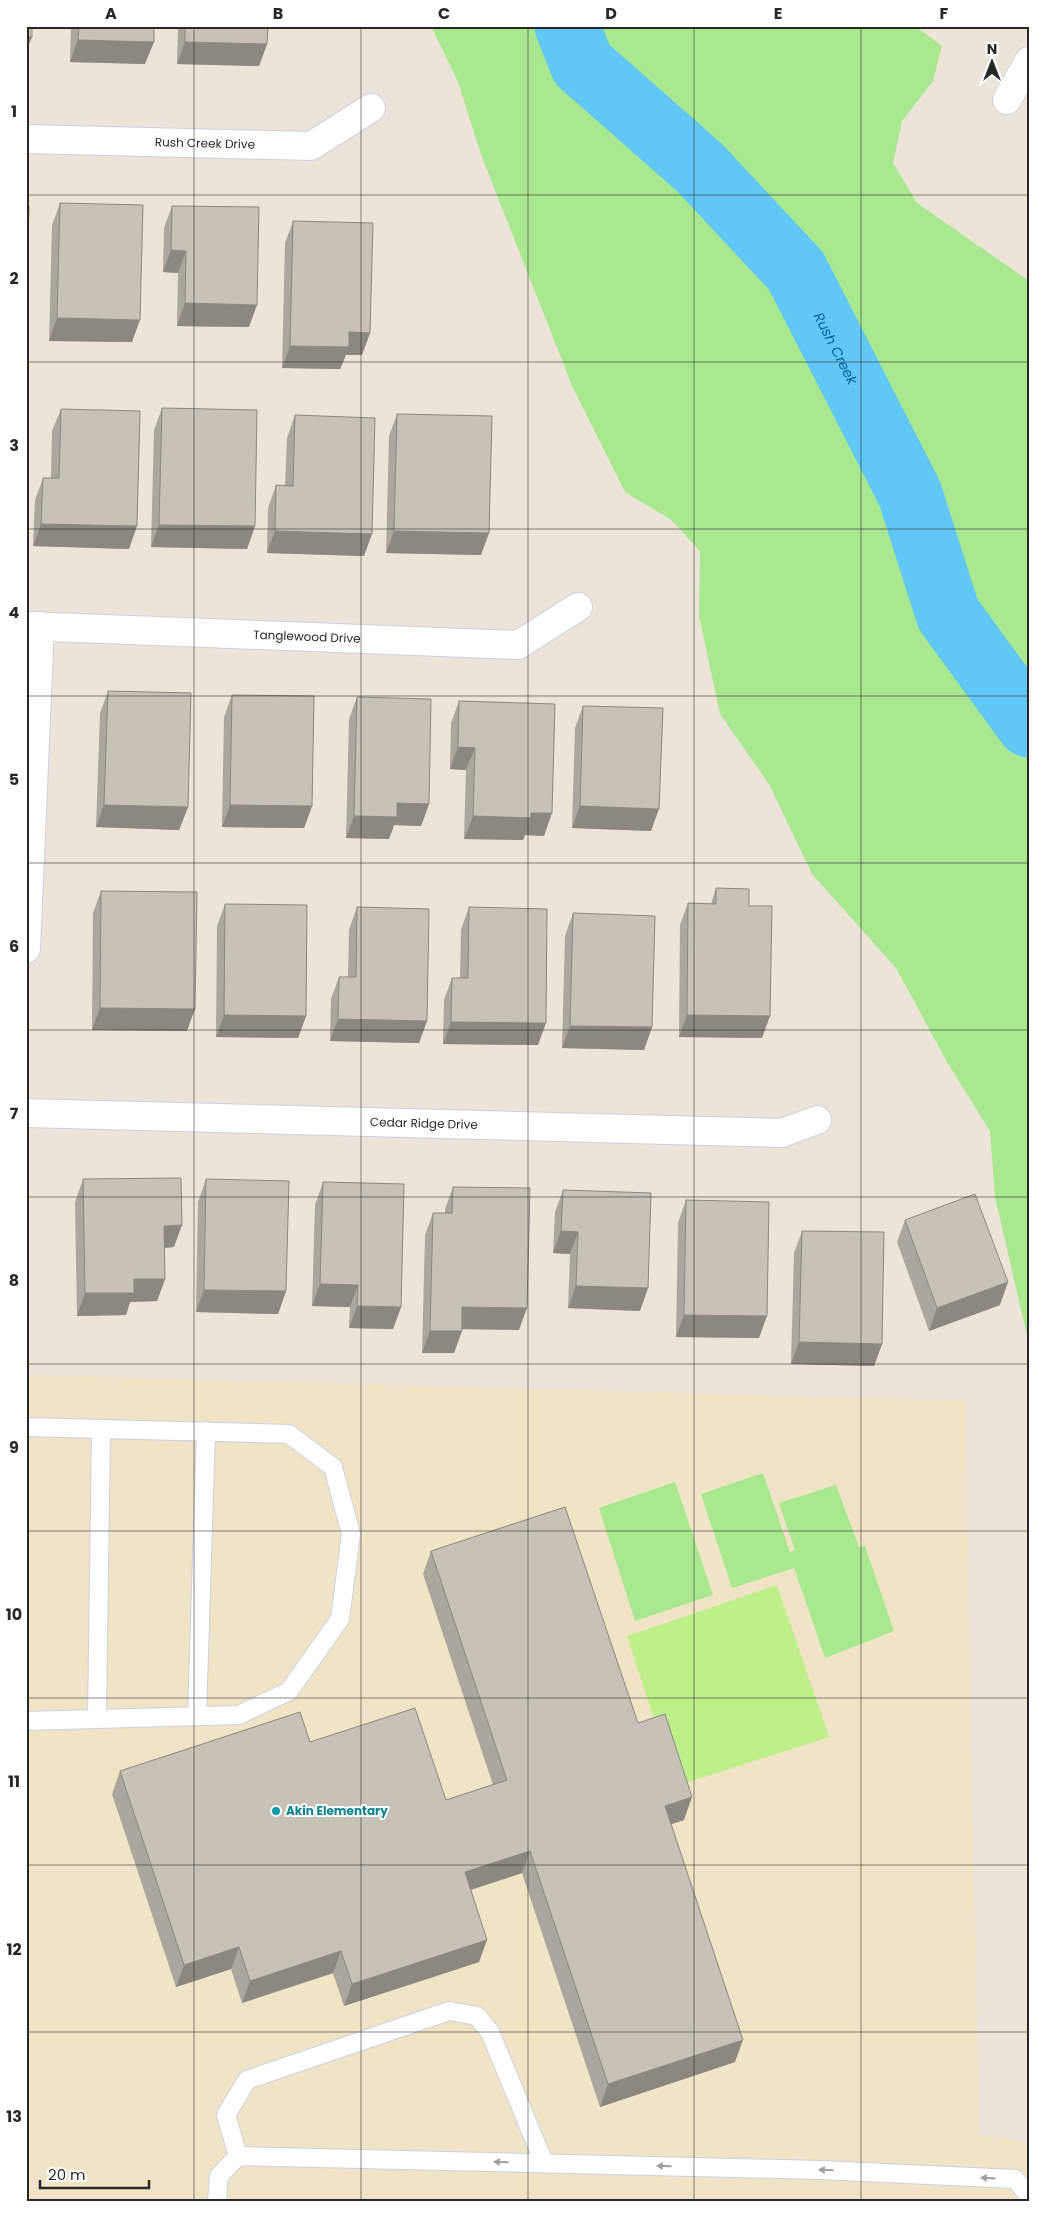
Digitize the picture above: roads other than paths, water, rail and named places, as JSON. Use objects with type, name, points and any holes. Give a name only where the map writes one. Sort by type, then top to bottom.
[{"type":"street","points":[[1007,100],[1029,61]]},
{"type":"street","name":"Rush Creek Drive","points":[[26,139],[311,146],[371,108]]},
{"type":"street","name":"Tanglewood Drive","points":[[33,626],[518,645],[578,607]]},
{"type":"street","points":[[26,949],[33,626]]},
{"type":"street","name":"Cedar Ridge Drive","points":[[26,1112],[782,1133],[818,1120]]},
{"type":"lane","points":[[26,1427],[289,1434],[333,1467],[351,1534],[340,1619],[289,1691],[239,1715],[26,1721]]},
{"type":"lane","points":[[97,1719],[101,1429]]},
{"type":"lane","points":[[197,1716],[206,1431]]},
{"type":"lane","points":[[238,2156],[226,2115],[247,2080],[449,2011],[477,2016],[490,2032],[544,2163]]},
{"type":"lane","points":[[217,2201],[219,2176],[238,2156],[820,2170],[1015,2179],[1029,2196]]},
{"type":"waterway","name":"Rush Creek","points":[[567,26],[582,64],[700,168],[796,271],[910,494],[948,614],[1029,725]]},
{"type":"place","name":"Akin Elementary","points":[[276,1811]]}]
